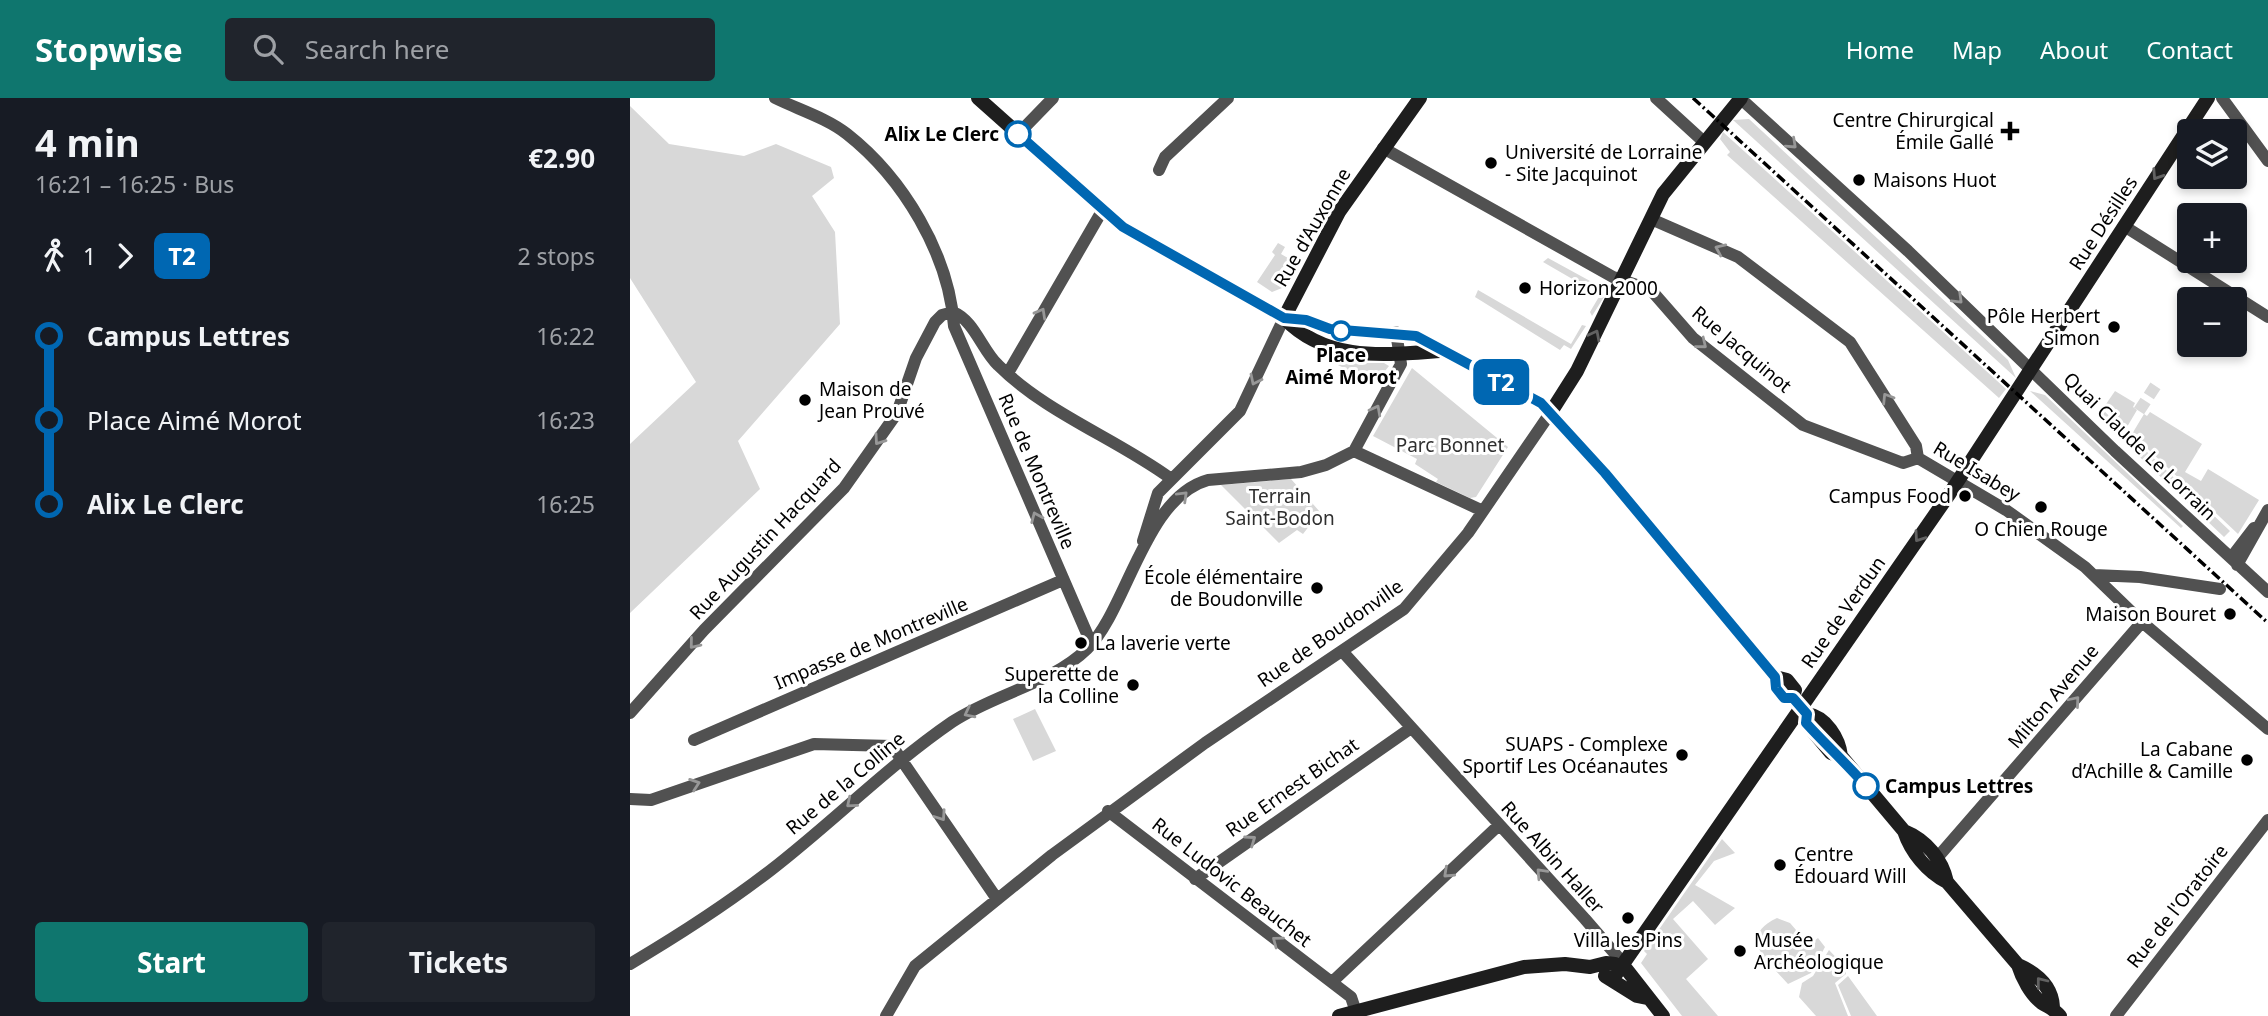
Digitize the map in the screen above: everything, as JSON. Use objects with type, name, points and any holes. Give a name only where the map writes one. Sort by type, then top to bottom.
[{"type":"main road","points":[[978,98],[1101,211],[1146,242],[1284,318],[1300,335],[1331,350],[1399,353],[1440,351]]},
{"type":"main road","name":"Rue d'Auxonne","points":[[1284,318],[1339,212],[1420,98]]},
{"type":"main road","name":"Rue de Boudonville","points":[[1551,412],[1577,371],[1664,194],[1741,98]]},
{"type":"main road","name":"Rue Désilles","points":[[2032,369],[2208,98]]},
{"type":"main road","points":[[1284,318],[1306,320],[1330,329],[1396,332],[1427,339],[1440,351],[1523,393],[1551,412],[1775,677],[1776,688],[1784,698],[1816,715],[1839,742],[1841,756],[1904,831],[1916,853],[1934,875],[1947,882],[2018,965],[2023,980],[2042,1003],[2056,1012]]},
{"type":"main road","name":"Rue de Verdun","points":[[1612,980],[2032,369]]},
{"type":"main road","points":[[1904,831],[1919,837],[1937,858],[1944,868],[1947,882]]},
{"type":"main road","points":[[1339,1016],[1524,967],[1590,967],[1606,963],[1621,966],[1644,989],[1647,998],[1663,1016]]},
{"type":"main road","points":[[1590,967],[1637,996],[1647,998]]},
{"type":"street","name":"Rue de Montreville","points":[[775,98],[845,133],[889,175],[934,247],[953,312],[954,326],[1091,643]]},
{"type":"street","points":[[1018,134],[1053,98]]},
{"type":"street","points":[[1159,170],[1165,157],[1228,98]]},
{"type":"street","points":[[1656,98],[1704,142]]},
{"type":"street","name":"Quai Claude Le Lorrain","points":[[1741,98],[2268,592]]},
{"type":"street","points":[[2222,98],[2268,160]]},
{"type":"street","name":"Rue Jacquinot","points":[[1382,148],[1622,281],[1651,290],[1693,338],[1803,425],[1903,463],[1918,458]]},
{"type":"street","points":[[1008,373],[1101,211]]},
{"type":"street","name":"Rue Isabey","points":[[1651,219],[1738,257],[1850,342],[1916,446],[1918,458],[2023,522],[2094,575],[2142,622],[2268,729]]},
{"type":"street","points":[[2123,226],[2268,317]]},
{"type":"street","points":[[953,312],[964,319],[995,363],[1036,395],[1144,459],[1170,478]]},
{"type":"street","name":"Rue Augustin Hacquard","points":[[630,713],[704,630],[844,488],[897,413],[916,358],[935,322],[942,315],[953,312]]},
{"type":"street","name":"Rue d'Auxonne","points":[[1141,550],[1158,493],[1170,478],[1240,411],[1284,318]]},
{"type":"street","points":[[1091,643],[1141,550],[1164,516],[1182,496],[1202,481],[1301,472],[1326,466],[1354,451],[1399,368],[1396,332]]},
{"type":"street","name":"Rue de Boudonville","points":[[886,1016],[915,966],[1108,811],[1410,604],[1483,511],[1551,412]]},
{"type":"street","points":[[1354,451],[1483,511]]},
{"type":"street","points":[[1152,507],[1164,516]]},
{"type":"street","points":[[2234,561],[2256,535],[2268,510]]},
{"type":"street","points":[[2094,575],[2140,577],[2220,589]]},
{"type":"street","name":"Impasse de Montreville","points":[[694,740],[1063,580]]},
{"type":"street","name":"Milton Avenue","points":[[1937,858],[2142,622]]},
{"type":"street","name":"Rue de la Colline","points":[[630,964],[675,937],[772,869],[903,759],[953,722],[1058,669],[1091,643]]},
{"type":"street","name":"Rue Albin Haller","points":[[1342,651],[1585,919],[1617,956],[1621,966]]},
{"type":"street","name":"Rue Ernest Bichat","points":[[1195,879],[1410,727]]},
{"type":"street","points":[[630,799],[650,800],[814,744],[887,745],[895,748],[903,759],[997,899]]},
{"type":"street","name":"Rue Ludovic Beauchet","points":[[1108,811],[1351,997],[1356,1012]]},
{"type":"street","name":"Rue de l'Oratoire","points":[[2123,1013],[2268,821]]},
{"type":"street","points":[[1332,982],[1498,826]]},
{"type":"green space","points":[[630,106],[669,144],[744,156],[776,144],[831,167],[834,178],[812,196],[835,232],[840,324],[738,441],[760,489],[630,613],[630,444],[696,382],[630,278]]},
{"type":"green space","points":[[1749,119],[2008,360],[2016,378],[1733,120]]},
{"type":"green space","points":[[1723,132],[2006,389],[1999,398],[1727,155],[1730,152],[1720,139]]},
{"type":"green space","points":[[1278,243],[1285,247],[1281,254],[1293,261],[1298,255],[1301,257],[1287,286],[1272,292],[1257,282],[1275,255],[1272,252]]},
{"type":"green space","points":[[1548,258],[1601,287],[1604,297],[1592,316],[1590,312],[1600,295],[1543,262]]},
{"type":"green space","points":[[1478,290],[1571,344],[1582,325],[1586,326],[1571,349],[1564,345],[1560,350],[1475,297]]},
{"type":"green space","points":[[1321,357],[1346,363],[1384,363],[1389,366],[1377,381],[1368,383],[1365,378]]},
{"type":"green space","name":"Parc Bonnet","points":[[1412,368],[1508,447],[1476,497],[1470,498],[1436,482],[1438,479],[1415,464],[1417,459],[1373,436]]},
{"type":"green space","points":[[2030,391],[2045,395],[2183,526],[2181,528]]},
{"type":"green space","points":[[2115,391],[2135,403],[2133,407],[2137,410],[2127,427],[2104,407]]},
{"type":"green space","points":[[2103,410],[2230,531],[2224,537],[2106,425],[2099,415]]},
{"type":"green space","points":[[2150,412],[2202,444],[2185,472],[2201,481],[2208,469],[2259,500],[2238,534],[2132,434],[2144,414],[2147,416]]},
{"type":"green space","name":"Terrain Saint-Bodon","points":[[1291,479],[1320,512],[1303,534],[1297,530],[1279,543],[1221,485]]},
{"type":"green space","points":[[1035,709],[1056,751],[1033,761],[1013,719]]},
{"type":"green space","points":[[1722,839],[1735,853],[1714,861],[1695,885],[1735,908],[1715,925],[1693,901],[1673,919],[1708,959],[1686,979],[1718,1016],[1682,1016],[1641,963],[1647,954],[1644,951]]},
{"type":"green space","points":[[1777,918],[1790,923],[1809,945],[1818,938],[1825,947],[1811,973],[1788,984],[1760,951],[1757,942],[1758,934]]},
{"type":"green space","points":[[1829,950],[1846,968],[1846,974],[1835,983],[1848,1016],[1816,1016],[1799,997],[1802,983],[1813,976]]},
{"type":"green space","points":[[1848,976],[1877,1016],[1851,1016],[1838,985]]},
{"type":"tunnel","points":[[2139,411],[2158,382]]},
{"type":"railway","points":[[1693,98],[2268,623]]},
{"type":"bus line","name":"T2","points":[[1018,134],[1101,211],[1123,227],[1284,318],[1306,320],[1321,327],[1341,331],[1396,332],[1427,339],[1440,351],[1541,403],[1605,473],[1731,623],[1775,677],[1776,688],[1784,698],[1793,698],[1807,714],[1806,723],[1831,753],[1841,756],[1866,786]]},
{"type":"place","name":"Centre Chirurgical Émile Gallé","points":[[2010,131]]},
{"type":"place","name":"Alix Le Clerc","points":[[1018,134]]},
{"type":"place","name":"Université de Lorraine - Site Jacquinot","points":[[1491,163]]},
{"type":"place","name":"Maisons Huot","points":[[1859,180]]},
{"type":"place","name":"Horizon 2000","points":[[1525,288]]},
{"type":"place","name":"Pôle Herbert Simon","points":[[2114,327]]},
{"type":"place","name":"Place Aimé Morot","points":[[1341,331]]},
{"type":"place","name":"Maison de Jean Prouvé","points":[[805,400]]},
{"type":"place","name":"Campus Food","points":[[1965,496]]},
{"type":"place","name":"O Chien Rouge","points":[[2041,507]]},
{"type":"place","name":"École élémentaire de Boudonville","points":[[1317,588]]},
{"type":"place","name":"Maison Bouret","points":[[2230,614]]},
{"type":"place","name":"La laverie verte","points":[[1081,643]]},
{"type":"place","name":"Superette de la Colline","points":[[1133,685]]},
{"type":"place","name":"SUAPS - Complexe Sportif Les Océanautes","points":[[1682,755]]},
{"type":"place","name":"La Cabane d’Achille & Camille","points":[[2247,760]]},
{"type":"place","name":"Campus Lettres","points":[[1866,786]]},
{"type":"place","name":"Centre Édouard Will","points":[[1780,865]]},
{"type":"place","name":"Villa les Pins","points":[[1628,918]]},
{"type":"place","name":"Musée Archéologique","points":[[1740,951]]}]
